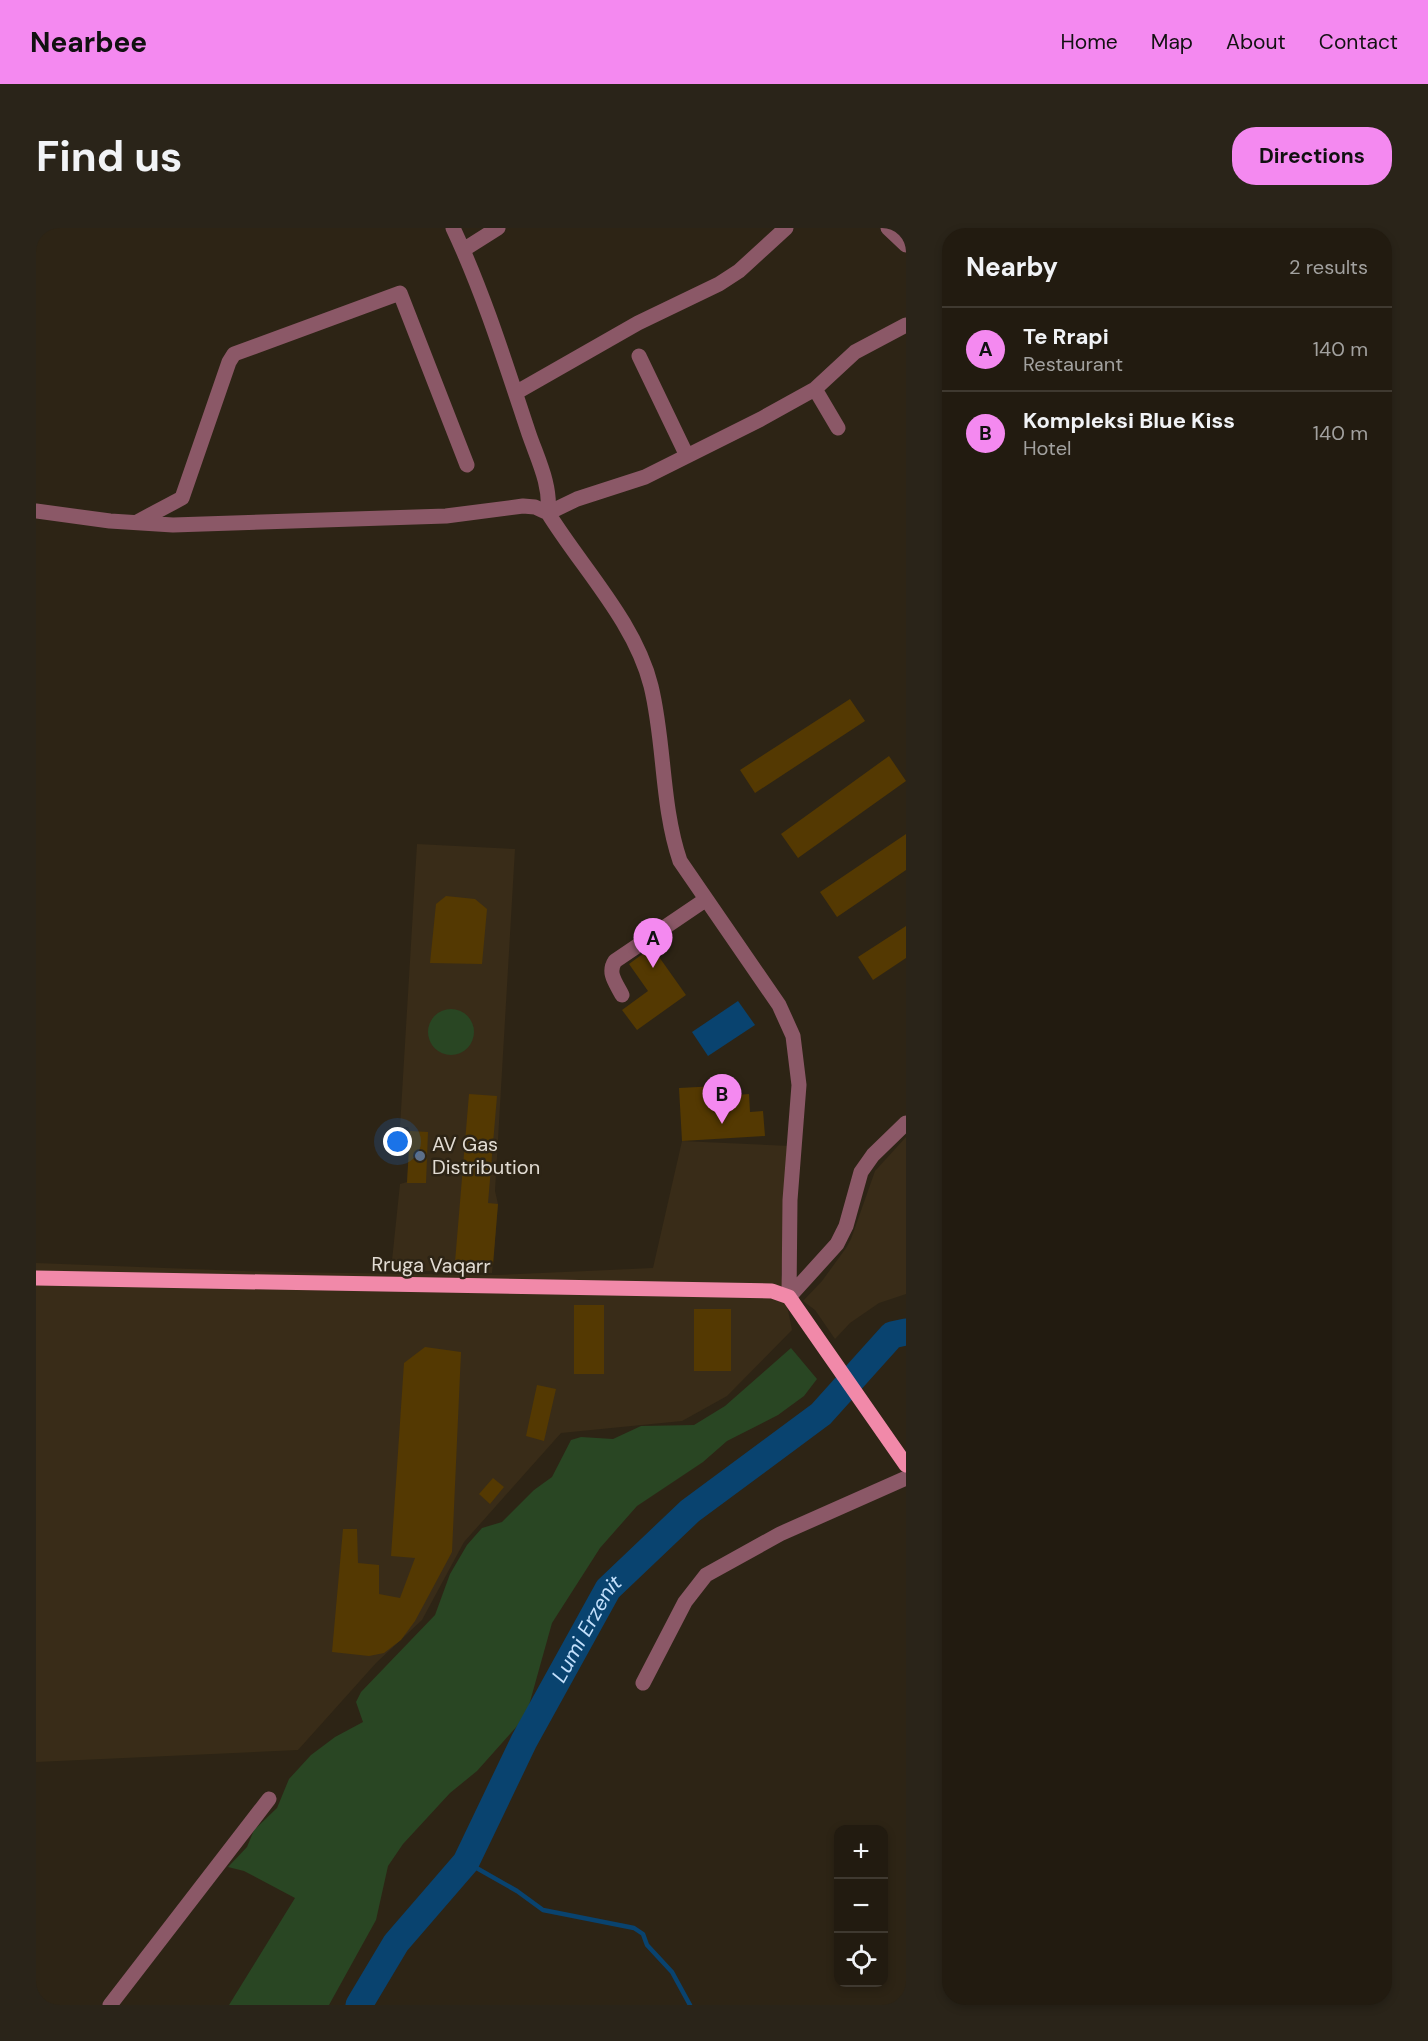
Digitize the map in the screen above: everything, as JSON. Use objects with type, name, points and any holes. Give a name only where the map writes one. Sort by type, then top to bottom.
[{"type":"main road","name":"Rruga Vaqarr","points":[[36,1278],[744,1289],[772,1291],[789,1297]]},
{"type":"main road","points":[[789,1297],[906,1465]]},
{"type":"street","points":[[453,228],[517,392],[547,485],[548,513]]},
{"type":"street","points":[[463,250],[498,228]]},
{"type":"street","points":[[517,392],[638,323],[719,284],[740,271],[786,228]]},
{"type":"street","points":[[888,228],[906,245]]},
{"type":"street","points":[[137,522],[182,498],[229,362],[234,354],[241,349],[400,293],[466,465]]},
{"type":"street","points":[[548,513],[577,500],[645,477],[815,389],[855,352],[906,325]]},
{"type":"street","points":[[639,356],[687,456]]},
{"type":"street","points":[[815,389],[838,428]]},
{"type":"street","points":[[36,511],[172,525],[446,516],[522,506],[535,507],[548,513],[626,630],[640,656],[650,683],[657,716],[673,841],[680,861],[787,1020],[797,1057],[798,1115],[790,1211],[789,1297]]},
{"type":"street","points":[[622,994],[611,974],[611,967],[615,961],[705,900]]},
{"type":"street","points":[[789,1297],[837,1244],[846,1226],[861,1172],[873,1155],[906,1123]]},
{"type":"street","points":[[643,1683],[685,1602],[706,1575],[780,1534],[906,1479]]},
{"type":"street","points":[[110,2005],[269,1799]]},
{"type":"shaded area","points":[[417,844],[515,849],[495,1191],[498,1204],[492,1273],[391,1270],[400,1184],[407,1182],[410,1131],[408,1127],[400,1127]]},
{"type":"shaded area","points":[[906,1137],[906,1294],[879,1303],[850,1323],[835,1339],[815,1310],[803,1301],[822,1281],[846,1248],[875,1171]]},
{"type":"shaded area","points":[[682,1141],[791,1146],[781,1275],[792,1330],[727,1396],[682,1421],[561,1433],[464,1542],[422,1620],[376,1663],[298,1750],[36,1762],[36,1263],[272,1272],[498,1275],[653,1268]]},
{"type":"green space","points":[[451,1009],[467,1016],[474,1032],[467,1048],[451,1055],[435,1048],[428,1032],[435,1016]]},
{"type":"green space","points":[[791,1348],[817,1379],[804,1396],[778,1415],[727,1441],[703,1462],[637,1506],[600,1548],[552,1623],[526,1716],[477,1771],[450,1793],[403,1844],[388,1866],[376,1920],[329,2005],[229,2005],[295,1898],[244,1871],[228,1867],[247,1847],[254,1830],[277,1808],[289,1779],[311,1755],[335,1737],[363,1722],[356,1702],[361,1692],[435,1615],[450,1574],[467,1545],[482,1528],[502,1522],[534,1490],[552,1477],[571,1440],[581,1437],[613,1439],[641,1426],[694,1425],[725,1406]]},
{"type":"water","points":[[738,1001],[755,1025],[708,1056],[692,1032]]},
{"type":"building","points":[[850,699],[865,721],[755,793],[740,770]]},
{"type":"building","points":[[889,756],[906,781],[798,858],[781,834]]},
{"type":"building","points":[[906,834],[906,870],[837,917],[820,892]]},
{"type":"building","points":[[446,896],[475,899],[487,909],[482,964],[430,963],[436,904]]},
{"type":"building","points":[[906,926],[906,958],[873,980],[858,957]]},
{"type":"building","points":[[652,947],[686,995],[637,1030],[622,1010],[648,991],[629,964]]},
{"type":"building","points":[[736,1085],[736,1095],[749,1094],[750,1112],[763,1111],[765,1136],[682,1141],[679,1088]]},
{"type":"building","points":[[469,1094],[497,1096],[488,1203],[498,1204],[493,1265],[455,1262]]},
{"type":"building","points":[[410,1131],[428,1132],[426,1183],[407,1183]]},
{"type":"building","points":[[574,1305],[604,1305],[604,1374],[574,1374]]},
{"type":"building","points":[[694,1309],[731,1309],[731,1371],[694,1371]]},
{"type":"building","points":[[425,1347],[461,1352],[452,1552],[415,1621],[401,1640],[384,1653],[369,1656],[332,1652],[343,1529],[357,1529],[358,1563],[379,1565],[379,1594],[400,1598],[415,1558],[391,1556],[404,1363]]},
{"type":"building","points":[[537,1385],[556,1389],[544,1441],[526,1436]]},
{"type":"building","points":[[493,1478],[504,1487],[490,1504],[479,1494]]},
{"type":"waterway","name":"Lumi Erzenit","points":[[359,2005],[396,1943],[466,1862],[524,1741],[608,1589],[690,1511],[821,1414],[892,1335],[906,1332]]},
{"type":"waterway","points":[[466,1862],[517,1891],[543,1910],[634,1928],[643,1934],[647,1945],[672,1972],[690,2005]]},
{"type":"place","name":"Te Rrapi","points":[[653,968]]},
{"type":"place","name":"Kompleksi Blue Kiss","points":[[722,1124]]},
{"type":"place","name":"AV Gas Distribution","points":[[420,1156]]}]
